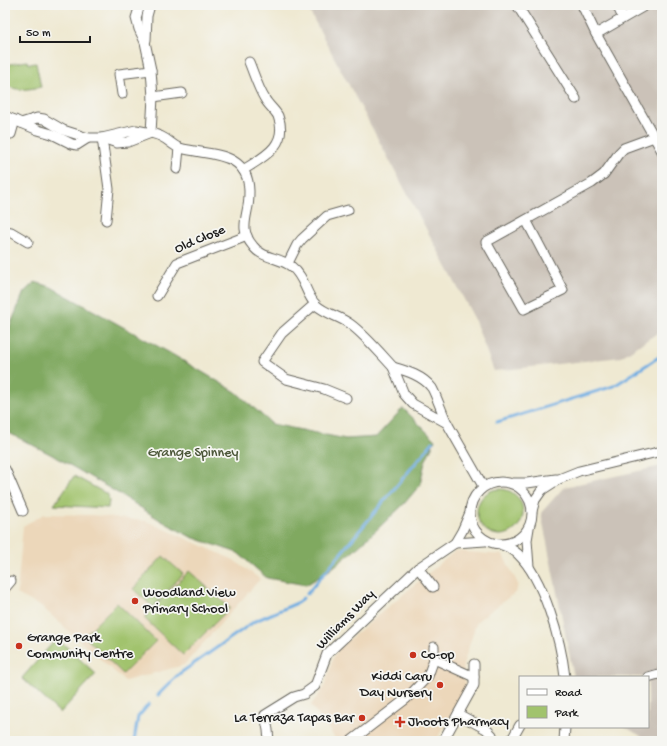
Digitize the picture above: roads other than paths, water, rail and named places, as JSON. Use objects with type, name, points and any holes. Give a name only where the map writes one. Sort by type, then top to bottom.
[{"type":"street","points":[[140,5],[136,18],[145,42],[151,70],[153,97],[151,133]]},
{"type":"street","points":[[145,42],[147,16],[150,5]]},
{"type":"street","points":[[517,5],[576,99]]},
{"type":"street","points":[[582,5],[596,34],[662,151]]},
{"type":"street","points":[[616,5],[623,18]]},
{"type":"street","points":[[596,34],[646,5]]},
{"type":"street","points":[[243,170],[266,156],[276,145],[280,132],[278,116],[264,99],[250,62]]},
{"type":"street","points":[[122,94],[119,74],[151,70]]},
{"type":"street","points":[[153,97],[182,93]]},
{"type":"street","points":[[5,116],[77,145],[88,138],[102,138],[136,130],[162,137],[172,145],[179,148],[218,155],[233,160],[243,170],[248,181],[249,204],[244,224],[247,236],[253,247],[261,254],[288,263],[301,276],[315,304],[327,313],[350,324],[394,367],[423,380],[432,389],[447,423],[483,486]]},
{"type":"street","points":[[12,134],[18,121]]},
{"type":"street","points":[[526,220],[563,290],[524,309],[486,242],[592,183],[604,174],[619,152],[624,148],[654,137]]},
{"type":"street","points":[[102,138],[109,189],[106,220]]},
{"type":"street","points":[[177,169],[179,148]]},
{"type":"street","points":[[288,263],[297,244],[328,216],[348,210]]},
{"type":"street","points":[[5,231],[11,232],[28,242]]},
{"type":"street","name":"Old Close","points":[[157,296],[177,263],[247,236]]},
{"type":"street","points":[[315,304],[282,333],[262,362],[286,380],[324,389],[346,398]]},
{"type":"street","points":[[394,367],[404,394],[413,404],[447,423]]},
{"type":"street","points":[[532,511],[535,500],[542,490],[559,479],[579,471],[662,451]]},
{"type":"street","points":[[5,468],[23,510]]},
{"type":"street","points":[[529,528],[524,535],[509,543],[493,544],[485,541],[477,534],[471,525],[469,515],[472,499],[483,486],[492,482],[501,481],[511,483],[527,483],[559,479]]},
{"type":"street","points":[[511,483],[520,487],[526,494],[532,511],[532,519],[527,540],[529,567]]},
{"type":"street","name":"Williams Way","points":[[268,741],[268,730],[265,715],[294,697],[304,694],[315,686],[327,654],[418,568],[454,543],[462,531],[469,515]]},
{"type":"street","points":[[454,543],[485,541]]},
{"type":"street","points":[[501,544],[518,553],[529,567],[544,598],[555,626],[563,658],[565,676]]},
{"type":"street","points":[[418,568],[433,587]]},
{"type":"street","points":[[358,739],[406,699],[428,676],[434,659],[434,647]]},
{"type":"street","points":[[434,659],[474,678]]},
{"type":"street","points":[[443,741],[474,685],[474,664]]},
{"type":"street","points":[[649,677],[662,673]]},
{"type":"street","points":[[458,714],[486,729],[492,735],[493,741]]},
{"type":"street","points":[[511,741],[519,727]]},
{"type":"street","points":[[564,741],[565,728]]},
{"type":"waterway","points":[[497,422],[614,386],[662,355]]},
{"type":"waterway","points":[[307,594],[433,442]]},
{"type":"waterway","points":[[158,695],[179,674],[255,621],[297,603],[303,598]]},
{"type":"waterway","points":[[134,741],[138,717],[149,704]]},
{"type":"place","name":"Woodland View Primary School","points":[[135,601]]},
{"type":"place","name":"Grange Park Community Centre","points":[[19,646]]},
{"type":"place","name":"Co-op","points":[[413,655]]},
{"type":"place","name":"Kiddi Caru Day Nursery","points":[[440,685]]},
{"type":"place","name":"La Terraza Tapas Bar","points":[[362,718]]},
{"type":"place","name":"Jhoots Pharmacy","points":[[400,722]]},
{"type":"park label","name":"Grange Spinney","points":[[193,453]]}]
